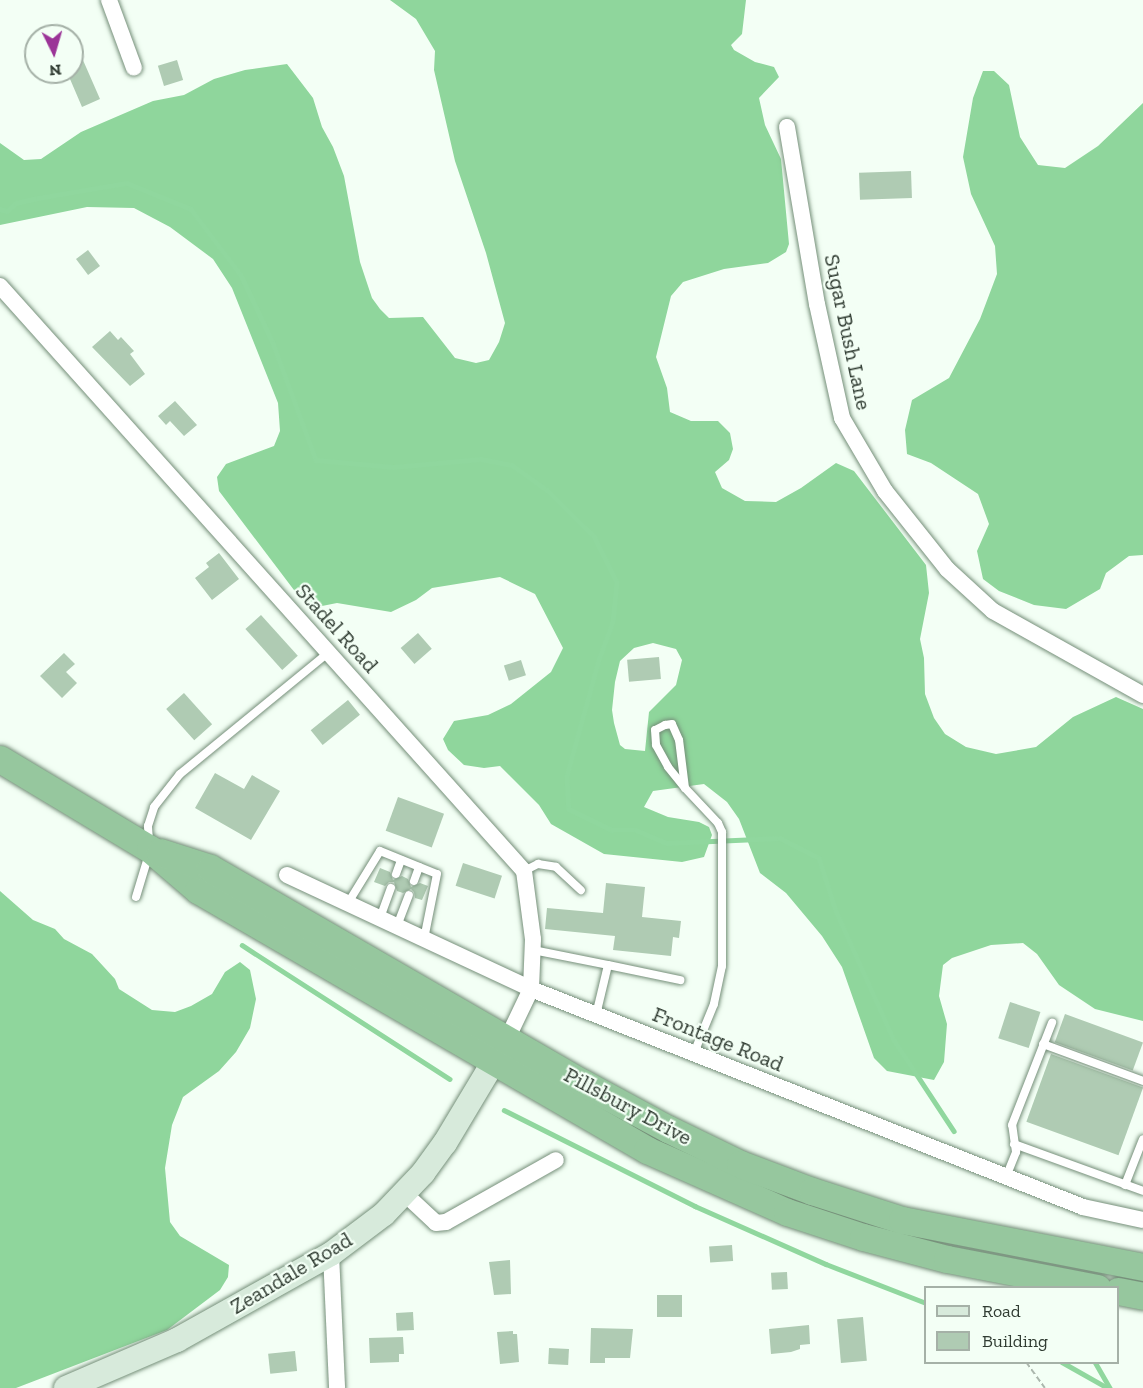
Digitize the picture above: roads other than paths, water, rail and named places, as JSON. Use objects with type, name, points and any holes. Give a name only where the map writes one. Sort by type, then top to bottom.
[{"type":"highway","name":"Pillsbury Drive","points":[[0,759],[150,849],[198,890],[646,1150],[787,1212],[946,1260],[1091,1286]]},
{"type":"highway","name":"Pillsbury Drive","points":[[150,849],[210,868],[668,1129],[740,1164],[812,1191],[902,1220],[1143,1267]]},
{"type":"highway","points":[[1119,1291],[1143,1296]]},
{"type":"main road","name":"Zeandale Road","points":[[66,1388],[177,1340],[331,1254],[384,1214],[405,1194],[445,1143],[507,1039]]},
{"type":"street","points":[[110,0],[134,68]]},
{"type":"street","name":"Sugar Bush Lane","points":[[787,127],[817,304],[842,418],[885,491],[947,569],[993,611],[1143,695]]},
{"type":"street","name":"Stadel Road","points":[[0,286],[524,871]]},
{"type":"street","points":[[507,1039],[531,989],[533,950],[524,871]]},
{"type":"street","name":"Frontage Road","points":[[287,875],[531,989],[1083,1208],[1143,1220]]},
{"type":"street","points":[[405,1194],[436,1223],[446,1222],[556,1160]]},
{"type":"street","points":[[331,1254],[336,1388]]},
{"type":"lane","points":[[136,897],[150,849],[148,826],[154,807],[180,774],[329,652]]},
{"type":"lane","points":[[685,788],[679,740],[672,724],[665,725],[655,730],[653,736],[668,767],[685,788],[718,823],[722,832],[722,966],[714,1005],[694,1053]]},
{"type":"lane","points":[[348,903],[380,851],[437,874],[424,939]]},
{"type":"lane","points":[[396,874],[401,860]]},
{"type":"lane","points":[[524,871],[538,864],[556,867],[580,891]]},
{"type":"lane","points":[[414,881],[419,867]]},
{"type":"lane","points":[[381,918],[390,888]]},
{"type":"lane","points":[[397,926],[409,896]]},
{"type":"lane","points":[[533,950],[680,980]]},
{"type":"lane","points":[[596,1014],[608,965]]},
{"type":"lane","points":[[1006,1177],[1016,1152],[1012,1125],[1052,1023]]},
{"type":"lane","points":[[1043,1044],[1143,1081]]},
{"type":"lane","points":[[1125,1185],[1143,1139]]},
{"type":"lane","points":[[1014,1144],[1143,1191]]},
{"type":"waterway","points":[[0,209],[7,211],[16,203],[127,183],[191,209],[241,275],[273,343],[316,460],[393,467],[481,459],[512,465],[547,490],[594,536],[617,582],[613,622],[599,660],[567,776],[569,809],[612,830],[636,830],[667,843],[780,838],[819,858],[836,911],[894,1040],[954,1131]]},
{"type":"waterway","points":[[242,945],[450,1079]]},
{"type":"waterway","points":[[504,1110],[695,1206],[826,1264],[924,1302]]},
{"type":"waterway","points":[[1066,1364],[1108,1388]]},
{"type":"waterway","points":[[1096,1364],[1110,1388]]}]
